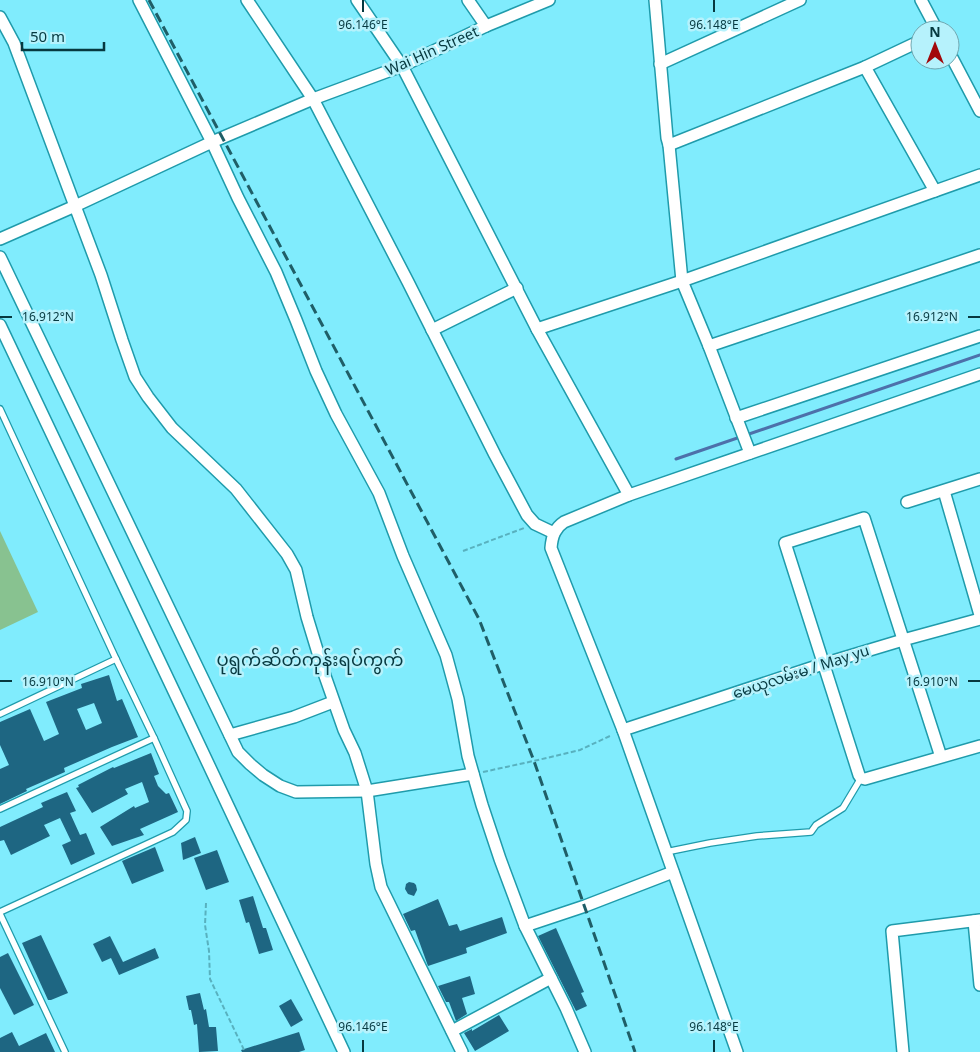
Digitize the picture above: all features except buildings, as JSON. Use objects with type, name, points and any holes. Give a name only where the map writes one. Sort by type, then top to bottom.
[{"type":"street","points":[[139,0],[276,272],[336,414],[379,493],[403,556],[446,655],[458,699],[468,756],[482,805],[525,926],[566,1008],[585,1052]]},
{"type":"street","points":[[247,0],[313,99],[499,464],[527,515],[535,524],[554,533]]},
{"type":"street","points":[[357,0],[402,66],[538,329],[629,495]]},
{"type":"street","points":[[468,0],[486,26]]},
{"type":"street","name":"Wai Hin Street","points":[[0,239],[76,206],[212,142],[313,99],[402,66],[486,26],[549,0]]},
{"type":"street","points":[[655,0],[682,281],[749,451]]},
{"type":"street","points":[[660,64],[800,0]]},
{"type":"street","points":[[921,0],[932,20]]},
{"type":"street","points":[[0,17],[14,43],[76,206],[135,377],[172,428],[236,488],[287,554],[296,570],[307,617],[333,702],[355,753],[366,791],[381,887],[462,1052]]},
{"type":"street","points":[[669,145],[865,67],[910,46]]},
{"type":"street","points":[[865,67],[935,191]]},
{"type":"street","points":[[958,70],[980,111]]},
{"type":"street","points":[[538,329],[682,281],[980,175]]},
{"type":"street","points":[[709,346],[980,255]]},
{"type":"street","points":[[0,257],[238,752],[250,764],[280,786],[296,792],[366,791],[473,774]]},
{"type":"street","points":[[432,330],[517,288]]},
{"type":"street","points":[[0,325],[344,1052]]},
{"type":"street","points":[[738,423],[980,336]]},
{"type":"street","points":[[737,1052],[623,730],[551,548],[554,533],[558,526],[564,522],[629,495],[749,451],[980,374]]},
{"type":"street","points":[[907,502],[980,479]]},
{"type":"street","points":[[944,490],[980,615]]},
{"type":"street","points":[[941,757],[864,518],[785,543],[861,778],[865,779],[980,746]]},
{"type":"street","name":"မေယုလမ်းမ / May yu","points":[[623,730],[823,664],[980,619]]},
{"type":"street","points":[[230,735],[294,717],[333,702]]},
{"type":"street","points":[[525,926],[585,906],[674,872]]},
{"type":"street","points":[[903,1052],[892,931],[977,920],[980,985]]},
{"type":"street","points":[[452,1031],[551,978]]},
{"type":"lane","points":[[0,409],[187,811],[186,820],[174,832],[0,913],[65,1052]]},
{"type":"lane","points":[[0,714],[116,659]]},
{"type":"lane","points":[[0,809],[154,738]]},
{"type":"lane","points":[[666,852],[757,836],[811,832],[816,825],[843,808],[861,778]]},
{"type":"path","points":[[464,551],[535,524]]},
{"type":"path","points":[[473,774],[580,750],[623,730]]},
{"type":"path","points":[[206,903],[205,925],[209,951],[210,979],[245,1052]]},
{"type":"green space","points":[[0,531],[38,612],[0,630]]},
{"type":"waterway","points":[[676,459],[980,355]]},
{"type":"railway","points":[[149,0],[479,619],[534,761],[635,1052]]},
{"type":"district","name":"ပုရွက်ဆိတ်ကုန်းရပ်ကွက်","points":[[310,660]]}]
